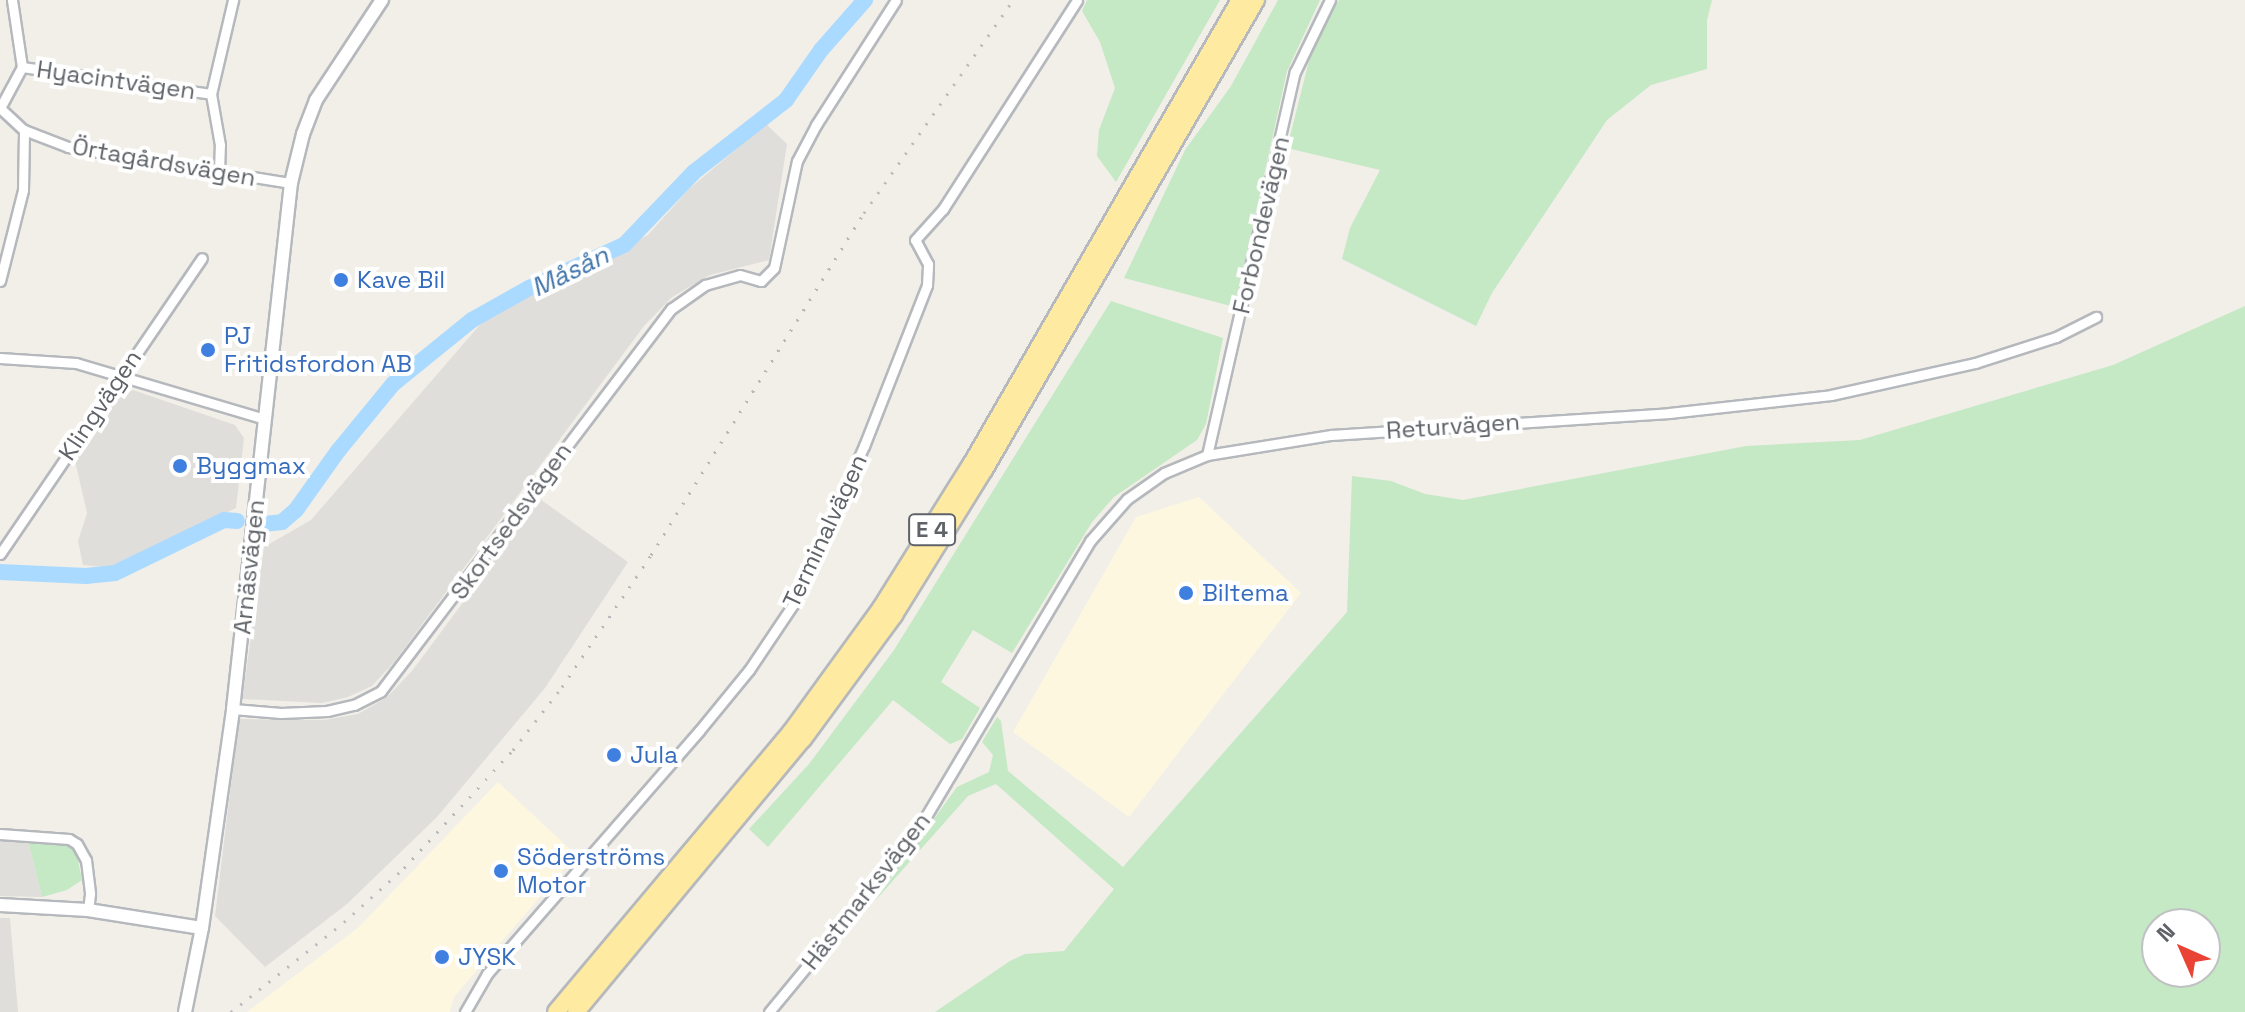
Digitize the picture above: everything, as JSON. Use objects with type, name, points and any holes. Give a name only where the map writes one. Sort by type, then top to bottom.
[{"type":"highway","name":"E 4","points":[[556,1012],[783,742],[881,608],[972,463],[1240,0]]},
{"type":"highway","name":"E 4","points":[[576,1012],[803,739],[894,615],[976,483],[1256,0]]},
{"type":"street","points":[[0,108],[22,67],[12,0]]},
{"type":"street","points":[[219,171],[220,145],[211,94],[233,0]]},
{"type":"street","name":"Arnäsvägen","points":[[186,1006],[202,928],[233,709],[291,183],[303,134],[316,100],[382,0]]},
{"type":"street","name":"Skortsedsvägen","points":[[233,709],[281,713],[327,711],[354,705],[381,691],[671,309],[687,295],[726,278],[740,275],[761,281],[774,268],[797,161],[816,125],[896,0]]},
{"type":"street","name":"Terminalvägen","points":[[465,1012],[487,974],[749,670],[794,603],[852,474],[927,285],[928,264],[915,240],[943,209],[1077,0]]},
{"type":"street","name":"Forbondevägen","points":[[1207,455],[1267,206],[1295,72],[1330,0]]},
{"type":"street","name":"Hyacintvägen","points":[[22,67],[211,94]]},
{"type":"street","name":"Örtagårdsvägen","points":[[0,108],[24,130],[85,151],[291,183]]},
{"type":"street","points":[[0,281],[23,190],[24,130]]},
{"type":"street","name":"Klingvägen","points":[[0,554],[202,258]]},
{"type":"street","name":"Returvägen","points":[[957,765],[1001,684],[1106,519],[1149,482],[1207,455],[1331,435],[1669,413],[1831,395],[1975,363],[2056,337],[2096,317]]},
{"type":"street","points":[[0,358],[76,363],[265,419]]},
{"type":"street","name":"Hästmarksvägen","points":[[769,1012],[894,863],[957,765]]},
{"type":"street","points":[[0,834],[69,839],[77,844],[86,860],[90,894],[88,910]]},
{"type":"street","points":[[0,905],[88,910],[202,928]]},
{"type":"shaded area","points":[[766,124],[787,144],[769,260],[710,275],[672,297],[644,326],[394,662],[372,686],[348,697],[322,703],[242,699],[264,547],[311,520],[491,312],[571,277],[648,235],[689,189]]},
{"type":"shaded area","points":[[133,390],[235,425],[244,438],[236,508],[112,568],[83,565],[78,541],[87,513],[75,461],[114,400]]},
{"type":"shaded area","points":[[1199,497],[1301,593],[1129,817],[1013,732],[1136,517]]},
{"type":"shaded area","points":[[540,499],[628,562],[545,688],[437,817],[347,904],[265,967],[215,916],[239,719],[324,720],[358,714],[386,698],[412,671]]},
{"type":"shaded area","points":[[498,782],[576,855],[454,997],[450,1012],[247,1012],[359,927]]},
{"type":"shaded area","points":[[0,839],[28,841],[42,897],[0,896]]},
{"type":"shaded area","points":[[0,918],[10,918],[18,1012],[0,1012]]},
{"type":"green space","points":[[1087,0],[1220,0],[1116,182],[1097,156],[1099,130],[1115,88],[1100,42],[1082,11]]},
{"type":"green space","points":[[1278,0],[1320,0],[1287,71],[1235,307],[1124,278],[1185,150],[1231,86]]},
{"type":"green space","points":[[1339,0],[1712,0],[1707,20],[1707,69],[1651,85],[1607,120],[1492,293],[1476,326],[1342,259],[1350,228],[1380,170],[1287,148],[1312,49]]},
{"type":"green space","points":[[1111,301],[1223,338],[1206,424],[1197,440],[1114,497],[1092,522],[1012,653],[973,630],[941,682],[980,708],[962,739],[950,744],[893,700],[768,847],[749,829],[809,764],[894,650]]},
{"type":"green space","points":[[2245,306],[2245,1012],[935,1012],[1010,961],[1025,954],[1064,951],[1114,889],[996,784],[968,796],[874,902],[957,787],[989,772],[993,755],[982,742],[997,717],[1001,721],[1008,771],[1123,867],[1347,612],[1352,476],[1391,481],[1425,494],[1463,500],[1746,446],[1860,440],[2113,365]]},
{"type":"green space","points":[[28,841],[69,846],[76,851],[82,880],[67,890],[42,897]]},
{"type":"waterway","name":"Måsån","points":[[264,524],[282,522],[296,510],[338,451],[393,384],[472,320],[529,288],[624,245],[694,172],[786,100],[821,50],[865,0]]},
{"type":"waterway","name":"Måsån","points":[[0,572],[86,576],[115,573],[224,520],[237,521]]},
{"type":"railway","points":[[231,1012],[344,922],[404,868],[513,750],[562,687],[651,555],[864,213],[1013,0]]},
{"type":"place","name":"Kave Bil","points":[[341,280]]},
{"type":"place","name":"PJ Fritidsfordon AB","points":[[208,350]]},
{"type":"place","name":"Byggmax","points":[[180,466]]},
{"type":"place","name":"Biltema","points":[[1186,593]]},
{"type":"place","name":"Jula","points":[[614,755]]},
{"type":"place","name":"Söderströms Motor","points":[[501,871]]},
{"type":"place","name":"JYSK","points":[[442,957]]}]
